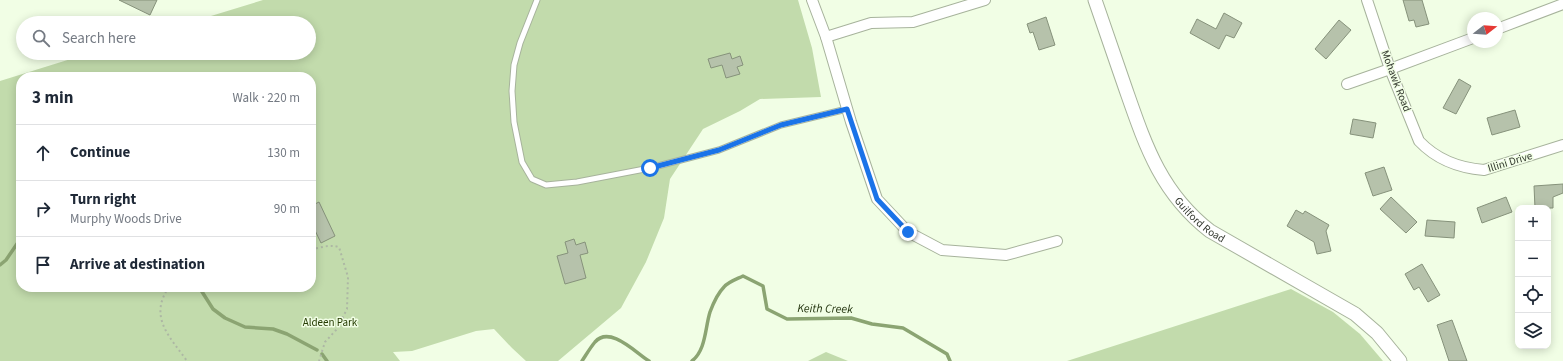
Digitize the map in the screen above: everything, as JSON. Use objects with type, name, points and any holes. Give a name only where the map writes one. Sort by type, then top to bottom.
[{"type":"street","points":[[812,0],[826,37],[847,109],[877,199],[908,232],[942,250],[1006,255],[1057,241]]},
{"type":"street","points":[[826,37],[871,23],[913,22],[985,0]]},
{"type":"street","name":"Guilford Road","points":[[1095,0],[1143,137],[1159,173],[1177,200],[1193,218],[1210,231],[1355,314],[1377,333],[1400,361]]},
{"type":"street","name":"Mohawk Road","points":[[1367,0],[1390,69],[1419,141],[1434,155]]},
{"type":"street","points":[[1503,27],[1563,4]]},
{"type":"street","points":[[1347,84],[1467,40]]},
{"type":"street","name":"Illini Drive","points":[[1434,155],[1454,164],[1471,169],[1484,170],[1563,145]]},
{"type":"lane","points":[[537,0],[518,50],[514,65],[512,92],[514,122],[522,162],[532,179],[546,186],[577,182],[650,168],[719,150],[781,125],[847,109]]},
{"type":"path","points":[[316,249],[330,245],[339,247],[348,277],[347,309],[337,329],[325,342],[319,361]]},
{"type":"path","points":[[166,292],[162,298],[160,314],[165,329],[188,361]]},
{"type":"green space","name":"Aldeen Park","points":[[263,0],[798,0],[812,48],[821,97],[760,99],[740,111],[703,129],[670,179],[664,218],[646,262],[621,308],[558,361],[526,361],[494,329],[476,331],[412,351],[393,352],[400,361],[0,361],[0,81],[16,76],[16,292],[316,292],[316,72],[29,72],[68,60],[316,60],[316,16],[211,16]]},
{"type":"green space","points":[[1291,289],[1333,312],[1360,334],[1383,361],[1067,361]]},
{"type":"green space","points":[[826,352],[848,361],[808,361]]},
{"type":"building","points":[[119,0],[157,0],[150,15]]},
{"type":"building","points":[[1403,0],[1422,0],[1429,24],[1416,27],[1414,20],[1409,21]]},
{"type":"building","points":[[1224,13],[1242,23],[1234,38],[1226,35],[1219,49],[1190,33],[1197,19],[1216,29]]},
{"type":"building","points":[[1046,17],[1055,45],[1039,50],[1033,32],[1030,33],[1027,24]]},
{"type":"building","points":[[1339,20],[1351,30],[1326,59],[1315,49]]},
{"type":"building","points":[[730,53],[732,59],[740,56],[743,65],[737,67],[740,74],[726,78],[722,65],[711,68],[708,59]]},
{"type":"building","points":[[1459,79],[1471,86],[1456,114],[1443,108]]},
{"type":"building","points":[[1515,110],[1520,127],[1492,135],[1487,118]]},
{"type":"building","points":[[1353,119],[1376,123],[1373,138],[1350,134]]},
{"type":"building","points":[[1384,167],[1392,190],[1373,196],[1365,173]]},
{"type":"building","points":[[1563,184],[1563,193],[1553,197],[1553,208],[1551,208],[1551,205],[1535,205],[1534,186]]},
{"type":"building","points":[[1391,197],[1417,222],[1406,233],[1380,209]]},
{"type":"building","points":[[1506,197],[1512,212],[1482,223],[1477,208]]},
{"type":"building","points":[[319,202],[335,236],[321,243],[316,232],[316,204]]},
{"type":"building","points":[[1296,210],[1303,214],[1305,211],[1329,225],[1326,231],[1331,251],[1317,254],[1314,242],[1287,226]]},
{"type":"building","points":[[1427,220],[1455,222],[1454,238],[1425,236]]},
{"type":"building","points":[[574,239],[576,245],[585,242],[588,253],[580,255],[586,278],[565,284],[557,256],[568,253],[565,242]]},
{"type":"building","points":[[1422,264],[1440,295],[1428,302],[1419,287],[1414,290],[1405,274]]},
{"type":"building","points":[[1452,320],[1467,361],[1449,361],[1437,325]]},
{"type":"waterway","name":"Keith Creek","points":[[0,265],[6,260],[16,245]]},
{"type":"waterway","name":"Keith Creek","points":[[692,361],[697,356],[703,345],[710,312],[718,295],[726,285],[743,276],[763,286],[767,309],[787,319],[851,318],[872,324],[903,328],[947,354],[950,361]]},
{"type":"waterway","name":"Keith Creek","points":[[202,292],[213,309],[225,318],[245,327],[273,329],[287,334],[317,350]]},
{"type":"waterway","name":"Keith Creek","points":[[582,361],[595,342],[601,338],[608,337],[615,338],[623,342],[649,361]]},
{"type":"waterway","name":"Keith Creek","points":[[322,354],[327,361]]},
{"type":"route","points":[[650,168],[719,150],[781,125],[847,109],[877,199],[908,232]]}]
